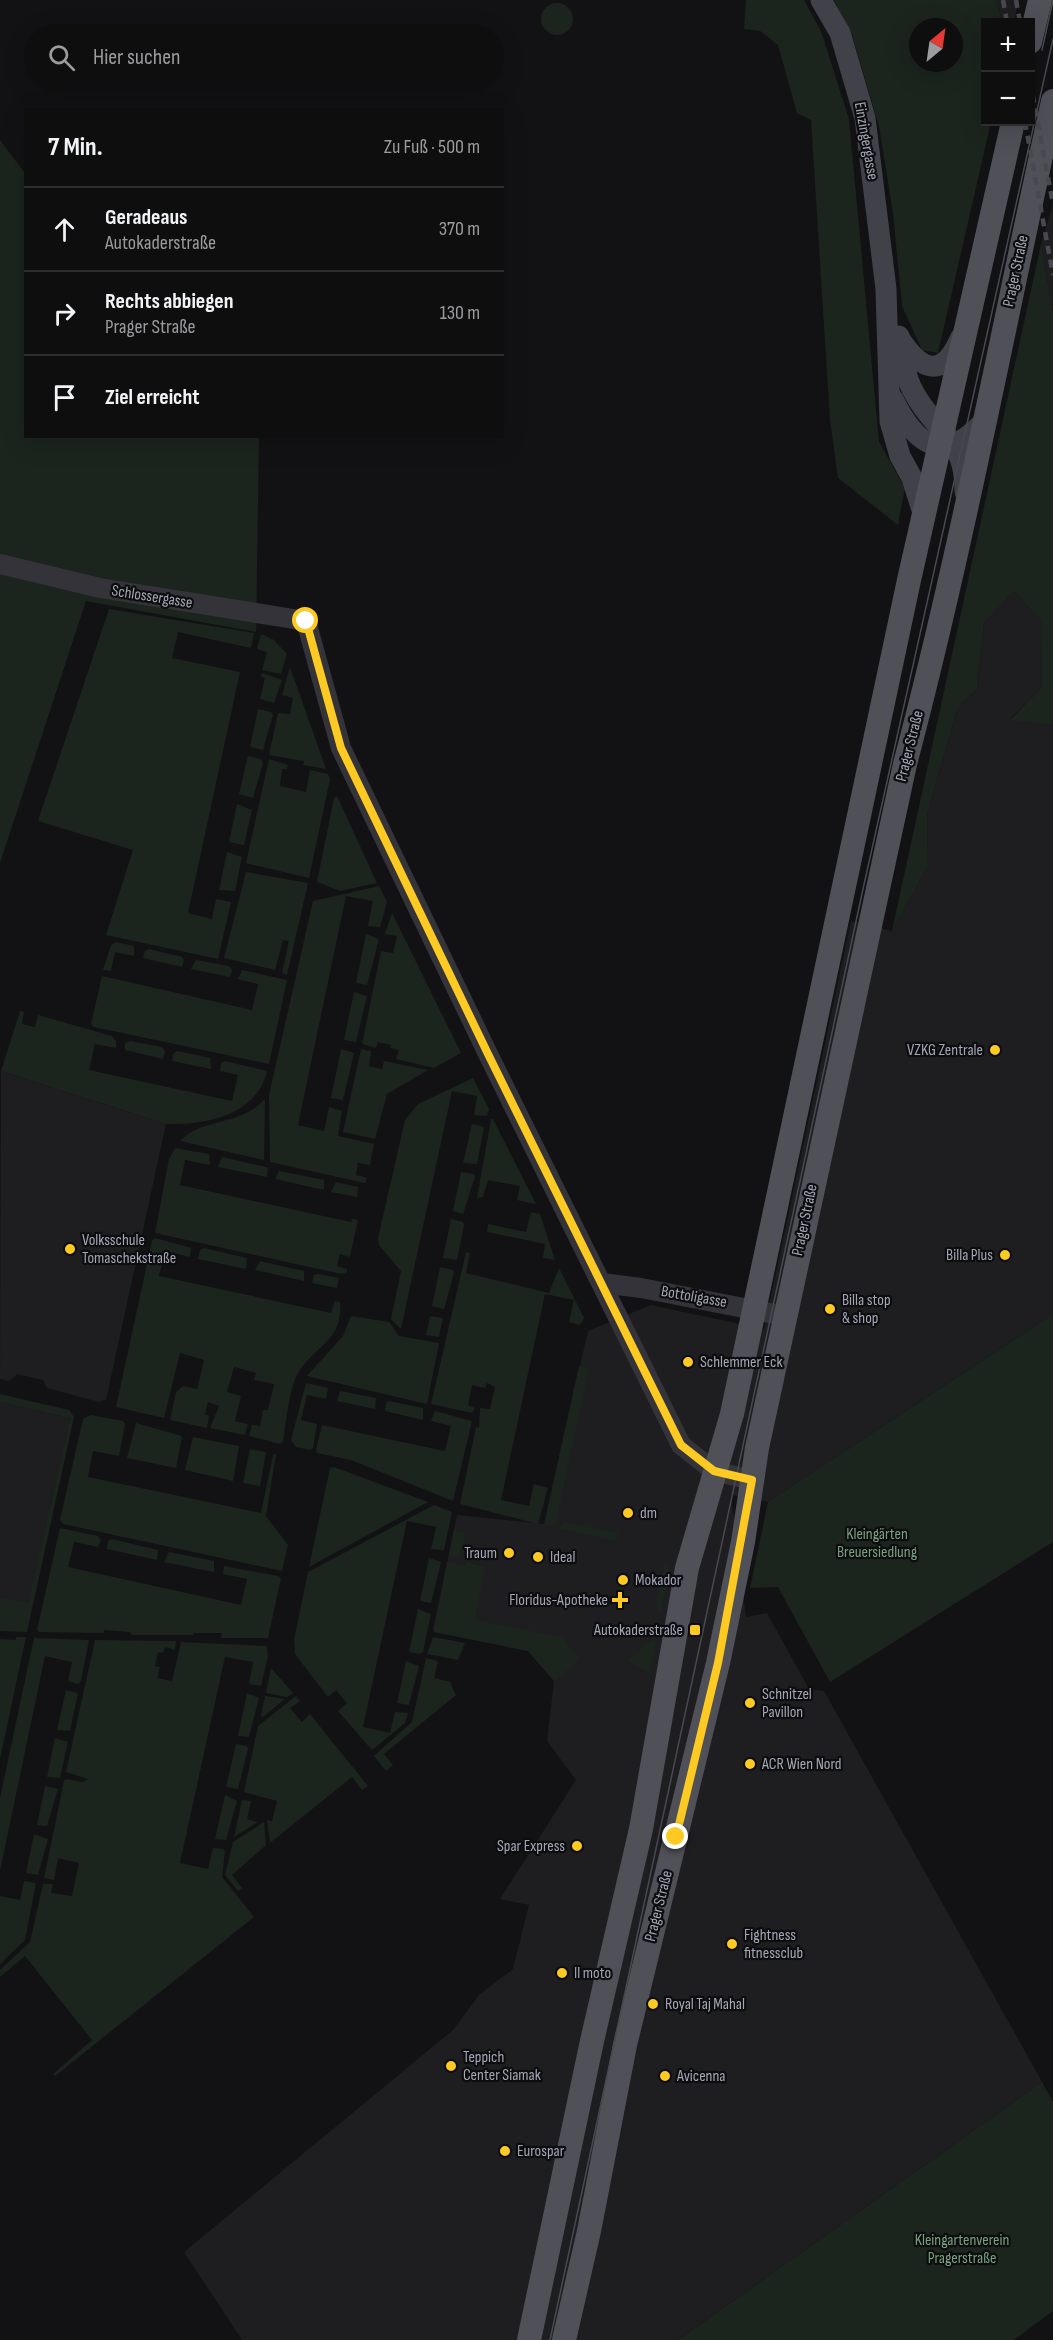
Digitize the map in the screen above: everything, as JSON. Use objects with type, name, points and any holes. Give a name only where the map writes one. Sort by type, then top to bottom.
[{"type":"main road","name":"Einzingergasse","points":[[821,0],[840,33],[865,118],[886,289],[890,421],[900,456],[912,478],[923,513]]},
{"type":"main road","points":[[1035,21],[1040,0]]},
{"type":"main road","name":"Prager Straße","points":[[529,2340],[592,2041],[641,1829],[687,1568],[732,1414],[769,1312],[926,683],[986,419],[1012,285],[1053,101]]},
{"type":"main road","name":"Prager Straße","points":[[564,2340],[589,2231],[625,2045],[718,1663],[752,1480],[769,1312],[923,513],[947,442],[966,325],[1011,126]]},
{"type":"main road","name":"Einzingergasse","points":[[886,289],[900,339],[904,370],[913,391],[947,442],[963,458],[966,473],[965,508]]},
{"type":"main road","name":"Einzingergasse","points":[[900,339],[913,357],[923,365],[934,366],[947,359],[956,350],[966,325]]},
{"type":"main road","name":"Einzingergasse","points":[[889,390],[912,430],[924,439],[947,442]]},
{"type":"main road","points":[[947,442],[972,434],[986,419]]},
{"type":"street","name":"Schlossergasse","points":[[0,564],[100,588],[306,621],[341,748],[488,1054],[602,1283]]},
{"type":"street","name":"Bottoligasse","points":[[602,1283],[769,1312]]},
{"type":"street","points":[[602,1283],[681,1445],[714,1471],[752,1480]]},
{"type":"shaded area","points":[[997,0],[1019,0],[1015,18],[1001,18]]},
{"type":"shaded area","points":[[1053,204],[1053,313],[1041,244]]},
{"type":"shaded area","points":[[1014,591],[1041,619],[1042,687],[1010,719],[1053,725],[1053,1314],[768,1502],[731,1495],[746,1617],[767,1613],[809,1689],[824,1691],[1042,2082],[678,2340],[242,2340],[184,2252],[453,2030],[479,1995],[513,1969],[529,1905],[500,1899],[576,1780],[547,1741],[554,1681],[528,1651],[434,1632],[457,1515],[544,1524],[588,1331],[651,1305],[764,1329],[851,921],[892,931],[928,866],[927,814],[958,707],[977,689],[984,623]]},
{"type":"shaded area","name":"Volksschule Tomaschekstraße","points":[[1,1071],[166,1124],[106,1400],[99,1402],[47,1388],[43,1380],[17,1374],[9,1381],[0,1379]]},
{"type":"shaded area","points":[[0,1402],[70,1418],[28,1604],[0,1597]]},
{"type":"green space","points":[[746,0],[804,0],[821,31],[849,119],[879,442],[905,488],[898,525],[838,478],[830,420],[811,120],[797,113],[778,45],[760,31],[744,29]]},
{"type":"green space","points":[[834,0],[997,0],[1001,18],[981,18],[981,126],[990,126],[938,353],[922,350],[902,306],[893,213],[879,126],[852,35]]},
{"type":"green space","points":[[557,3],[568,8],[573,19],[568,30],[557,35],[546,30],[541,19],[546,8]]},
{"type":"green space","points":[[0,140],[24,172],[24,438],[259,438],[256,632],[86,601],[0,863]]},
{"type":"green space","points":[[1041,244],[1053,313],[1053,725],[1010,720],[1042,687],[1041,620],[1014,591],[984,623],[977,689],[958,707],[927,814],[928,866],[892,931]]},
{"type":"green space","points":[[109,609],[254,633],[251,648],[178,632],[172,658],[240,672],[188,913],[212,919],[216,899],[231,902],[218,959],[106,935],[133,850],[38,821]]},
{"type":"green space","points":[[261,634],[274,640],[287,654],[281,674],[262,670],[267,652],[257,649]]},
{"type":"green space","points":[[290,667],[326,769],[303,765],[304,761],[269,755],[278,713],[290,714],[293,698],[282,695]]},
{"type":"green space","points":[[262,673],[282,680],[274,703],[260,699],[265,678],[261,677]]},
{"type":"green space","points":[[258,709],[271,712],[273,715],[263,750],[250,747]]},
{"type":"green space","points":[[248,756],[261,759],[263,763],[253,798],[239,794]]},
{"type":"green space","points":[[269,759],[288,765],[287,769],[282,769],[280,786],[306,792],[310,770],[328,774],[330,779],[309,878],[246,863]]},
{"type":"green space","points":[[337,796],[377,883],[340,891],[317,882],[334,798]]},
{"type":"green space","points":[[237,804],[252,810],[244,845],[229,842]]},
{"type":"green space","points":[[227,852],[242,857],[235,891],[219,890]]},
{"type":"green space","points":[[246,872],[308,883],[287,975],[282,973],[289,941],[283,940],[275,970],[224,958]]},
{"type":"green space","points":[[379,886],[387,902],[380,927],[368,926],[373,901],[346,896],[298,1125],[324,1131],[329,1107],[342,1111],[338,1136],[374,1144],[370,1165],[358,1163],[356,1175],[367,1178],[365,1183],[270,1162],[269,1095],[313,901]]},
{"type":"green space","points":[[392,913],[461,1053],[434,1068],[396,1059],[399,1050],[390,1048],[391,1045],[378,1042],[376,1048],[362,1044],[381,951],[393,953],[397,936],[385,934]]},
{"type":"green space","points":[[366,934],[379,939],[367,985],[356,983]]},
{"type":"green space","points":[[116,942],[134,946],[134,956],[115,952],[111,971],[103,970],[111,945]]},
{"type":"green space","points":[[149,949],[182,957],[184,960],[182,967],[143,958],[145,951]]},
{"type":"green space","points":[[196,960],[229,966],[232,970],[230,977],[191,969]]},
{"type":"green space","points":[[242,970],[287,980],[269,1064],[94,1027],[91,1024],[102,976],[252,1010],[258,984],[238,979]]},
{"type":"green space","points":[[354,992],[367,996],[356,1042],[344,1040]]},
{"type":"green space","points":[[20,1011],[24,1012],[22,1024],[35,1027],[38,1015],[112,1036],[116,1041],[116,1048],[95,1044],[89,1070],[232,1101],[238,1075],[220,1071],[221,1063],[225,1061],[267,1071],[253,1098],[228,1114],[197,1122],[166,1124],[1,1071]]},
{"type":"green space","points":[[130,1041],[162,1047],[165,1051],[163,1059],[125,1050],[125,1043]]},
{"type":"green space","points":[[341,1049],[354,1053],[343,1100],[331,1098]]},
{"type":"green space","points":[[361,1049],[371,1051],[369,1066],[382,1069],[384,1061],[428,1070],[387,1094],[375,1139],[343,1132]]},
{"type":"green space","points":[[177,1051],[210,1058],[211,1069],[172,1061],[173,1054]]},
{"type":"green space","points":[[473,1078],[489,1109],[487,1116],[474,1115],[477,1096],[452,1091],[401,1329],[391,1319],[401,1271],[379,1245],[378,1238],[405,1120],[418,1104]]},
{"type":"green space","points":[[265,1099],[264,1160],[180,1141],[199,1128],[244,1114]]},
{"type":"green space","points":[[491,1119],[536,1204],[517,1200],[520,1186],[488,1180],[483,1197],[477,1198]]},
{"type":"green space","points":[[472,1124],[484,1127],[477,1164],[463,1163]]},
{"type":"green space","points":[[175,1148],[209,1154],[210,1165],[185,1160],[180,1185],[351,1222],[352,1219],[358,1220],[350,1257],[340,1254],[337,1266],[347,1269],[347,1272],[341,1274],[155,1233],[169,1159]]},
{"type":"green space","points":[[222,1157],[266,1167],[268,1168],[267,1177],[218,1167]]},
{"type":"green space","points":[[279,1171],[324,1180],[324,1190],[275,1179]]},
{"type":"green space","points":[[461,1172],[474,1174],[475,1177],[463,1214],[453,1211]]},
{"type":"green space","points":[[336,1182],[358,1187],[357,1197],[331,1192]]},
{"type":"green space","points":[[531,1212],[540,1214],[555,1260],[543,1258],[545,1244],[487,1232],[488,1224],[526,1232]]},
{"type":"green space","points":[[451,1219],[463,1222],[464,1225],[457,1260],[443,1258]]},
{"type":"green space","points":[[155,1238],[191,1248],[190,1257],[165,1251],[159,1276],[331,1313],[335,1301],[340,1302],[340,1316],[332,1336],[309,1358],[296,1377],[283,1442],[280,1444],[249,1436],[252,1425],[260,1426],[263,1410],[268,1410],[274,1384],[254,1380],[256,1373],[234,1367],[227,1392],[241,1396],[235,1421],[248,1424],[245,1435],[210,1428],[219,1406],[208,1402],[205,1414],[209,1416],[207,1428],[170,1420],[176,1392],[183,1386],[197,1389],[204,1360],[180,1353],[164,1418],[116,1407],[152,1241]]},
{"type":"green space","points":[[204,1248],[247,1258],[246,1269],[198,1259],[200,1250]]},
{"type":"green space","points":[[466,1252],[470,1253],[466,1273],[549,1293],[559,1268],[584,1318],[580,1325],[569,1322],[574,1300],[545,1294],[501,1500],[529,1506],[534,1484],[548,1488],[538,1524],[460,1504],[476,1427],[479,1428],[480,1408],[490,1409],[495,1387],[487,1383],[485,1388],[472,1385],[468,1405],[475,1408],[472,1413],[431,1404]]},
{"type":"green space","points":[[260,1261],[304,1271],[304,1281],[255,1270]]},
{"type":"green space","points":[[440,1267],[453,1270],[454,1273],[444,1309],[432,1306]]},
{"type":"green space","points":[[314,1275],[339,1278],[337,1288],[312,1283]]},
{"type":"green space","name":"Kleingärten Breuersiedlung","points":[[1053,1314],[1053,1542],[830,1682],[778,1587],[750,1588],[768,1502]]},
{"type":"green space","points":[[351,1316],[389,1322],[399,1336],[439,1343],[427,1404],[307,1376],[343,1336]]},
{"type":"green space","points":[[430,1316],[443,1318],[439,1337],[426,1335]]},
{"type":"green space","points":[[579,1366],[589,1369],[555,1527],[544,1525]]},
{"type":"green space","points":[[306,1383],[328,1388],[326,1399],[307,1395],[301,1420],[317,1424],[313,1448],[310,1450],[296,1447],[291,1440]]},
{"type":"green space","points":[[340,1391],[376,1398],[375,1409],[337,1401]]},
{"type":"green space","points":[[0,1394],[69,1410],[74,1417],[27,1632],[0,1631],[0,1597],[28,1603],[70,1418],[0,1402]]},
{"type":"green space","points":[[386,1402],[423,1408],[423,1420],[385,1411]]},
{"type":"green space","points":[[435,1411],[472,1421],[453,1501],[351,1460],[317,1453],[322,1425],[445,1451],[451,1426],[431,1421]]},
{"type":"green space","points":[[91,1415],[123,1421],[125,1424],[119,1456],[93,1451],[88,1477],[261,1513],[273,1455],[276,1454],[266,1516],[288,1545],[282,1571],[63,1524],[60,1520],[83,1419]]},
{"type":"green space","points":[[136,1423],[182,1436],[176,1468],[127,1458]]},
{"type":"green space","points":[[193,1437],[239,1446],[233,1481],[185,1470]]},
{"type":"green space","points":[[250,1449],[266,1452],[260,1486],[243,1483]]},
{"type":"green space","points":[[334,1467],[428,1502],[309,1567],[330,1468]]},
{"type":"green space","points":[[434,1505],[452,1512],[444,1550],[431,1549],[436,1527],[407,1521],[363,1727],[390,1733],[395,1712],[408,1713],[405,1723],[372,1750],[338,1711],[347,1703],[336,1690],[328,1697],[295,1654],[294,1640],[308,1572]]},
{"type":"green space","points":[[564,1522],[618,1533],[616,1541],[560,1529]]},
{"type":"green space","points":[[60,1528],[98,1536],[101,1540],[98,1547],[74,1542],[68,1567],[241,1605],[247,1579],[223,1574],[224,1566],[278,1576],[281,1578],[268,1638],[221,1638],[222,1633],[132,1635],[130,1632],[104,1630],[104,1633],[39,1632],[37,1630]]},
{"type":"green space","points":[[454,1530],[466,1533],[460,1558],[449,1555]]},
{"type":"green space","points":[[112,1539],[158,1550],[157,1560],[107,1549],[108,1541]]},
{"type":"green space","points":[[169,1552],[214,1561],[214,1572],[164,1562]]},
{"type":"green space","points":[[429,1558],[441,1562],[431,1603],[420,1601]]},
{"type":"green space","points":[[447,1562],[465,1566],[466,1562],[485,1567],[475,1620],[562,1637],[580,1659],[554,1681],[528,1651],[434,1632]]},
{"type":"green space","points":[[665,1564],[670,1570],[661,1612],[656,1604]]},
{"type":"green space","points":[[418,1609],[431,1614],[423,1652],[420,1654],[409,1652]]},
{"type":"green space","points":[[16,1637],[26,1637],[0,1759],[0,1639],[16,1640]]},
{"type":"green space","points":[[433,1637],[465,1643],[458,1660],[427,1654]]},
{"type":"green space","points":[[34,1638],[89,1640],[81,1681],[78,1684],[68,1681],[72,1662],[45,1656],[0,1871],[0,1798]]},
{"type":"green space","points":[[95,1640],[176,1641],[175,1650],[165,1647],[163,1653],[158,1652],[155,1666],[160,1667],[157,1678],[172,1681],[181,1642],[267,1646],[268,1656],[261,1686],[249,1684],[253,1662],[225,1657],[180,1863],[208,1869],[213,1848],[223,1849],[225,1852],[222,1877],[254,1917],[55,2076],[53,2074],[92,2040],[25,1956],[0,1977],[0,1970],[30,1942],[43,1884],[53,1884],[51,1893],[72,1896],[79,1863],[58,1858],[54,1880],[44,1878],[64,1781],[66,1779],[83,1782],[88,1779],[66,1772]]},
{"type":"green space","points":[[651,1641],[656,1641],[650,1673],[627,1660]]},
{"type":"green space","points":[[426,1658],[438,1661],[434,1678],[450,1682],[456,1695],[384,1754],[393,1765],[386,1771],[374,1756],[412,1722]]},
{"type":"green space","points":[[406,1661],[419,1666],[409,1705],[397,1703]]},
{"type":"green space","points":[[271,1668],[293,1693],[287,1697],[266,1693]]},
{"type":"green space","points":[[66,1690],[78,1693],[70,1731],[57,1730]]},
{"type":"green space","points":[[247,1693],[259,1698],[249,1737],[238,1736]]},
{"type":"green space","points":[[265,1696],[285,1699],[263,1717],[261,1715]]},
{"type":"green space","points":[[296,1696],[300,1701],[290,1708],[302,1722],[310,1714],[368,1786],[362,1790],[352,1777],[270,1843],[267,1820],[272,1821],[277,1801],[244,1792],[258,1726]]},
{"type":"green space","points":[[55,1738],[68,1742],[60,1778],[47,1777]]},
{"type":"green space","points":[[236,1744],[247,1746],[248,1749],[238,1789],[226,1787]]},
{"type":"green space","points":[[45,1786],[58,1789],[47,1826],[37,1825]]},
{"type":"green space","points":[[225,1795],[237,1801],[226,1840],[215,1839]]},
{"type":"green space","points":[[242,1800],[251,1801],[247,1819],[258,1822],[234,1837]]},
{"type":"green space","points":[[264,1822],[266,1845],[232,1875],[242,1888],[238,1891],[225,1875],[233,1842]]},
{"type":"green space","points":[[34,1834],[48,1839],[38,1875],[26,1873]]},
{"type":"green space","points":[[24,1881],[36,1883],[25,1940],[0,1964],[0,1896],[20,1900]]},
{"type":"green space","name":"Kleingartenverein Pragerstraße","points":[[1042,2082],[1053,2102],[1053,2311],[1014,2340],[678,2340]]},
{"type":"tram line","points":[[1042,50],[1053,0]]},
{"type":"tram line","points":[[550,2340],[863,889],[1053,39]]},
{"type":"railway","points":[[1003,0],[1006,18]]},
{"type":"railway","points":[[1016,0],[1019,18]]},
{"type":"railway","points":[[1035,108],[1053,204]]},
{"type":"railway","points":[[1026,126],[1053,275]]},
{"type":"place","name":"VZKG Zentrale","points":[[995,1050]]},
{"type":"place","name":"Volksschule Tomaschekstraße","points":[[70,1249]]},
{"type":"place","name":"Billa Plus","points":[[1005,1255]]},
{"type":"place","name":"Billa stop & shop","points":[[830,1309]]},
{"type":"place","name":"Schlemmer Eck","points":[[688,1362]]},
{"type":"place","name":"dm","points":[[628,1513]]},
{"type":"place","name":"Traum","points":[[509,1553]]},
{"type":"place","name":"Ideal","points":[[538,1557]]},
{"type":"place","name":"Mokador","points":[[623,1580]]},
{"type":"place","name":"Floridus-Apotheke","points":[[620,1600]]},
{"type":"place","name":"Autokaderstraße","points":[[695,1630]]},
{"type":"place","name":"Schnitzel Pavillon","points":[[750,1703]]},
{"type":"place","name":"ACR Wien Nord","points":[[750,1764]]},
{"type":"place","name":"Spar Express","points":[[577,1846]]},
{"type":"place","name":"Fightness fitnessclub","points":[[732,1944]]},
{"type":"place","name":"Il moto","points":[[562,1973]]},
{"type":"place","name":"Royal Taj Mahal","points":[[653,2004]]},
{"type":"place","name":"Teppich Center Siamak","points":[[451,2066]]},
{"type":"place","name":"Avicenna","points":[[665,2076]]},
{"type":"place","name":"Eurospar","points":[[505,2151]]},
{"type":"route","points":[[306,621],[341,748],[488,1054],[681,1445],[714,1471],[752,1480],[743,1542],[718,1663],[676,1837]]}]
